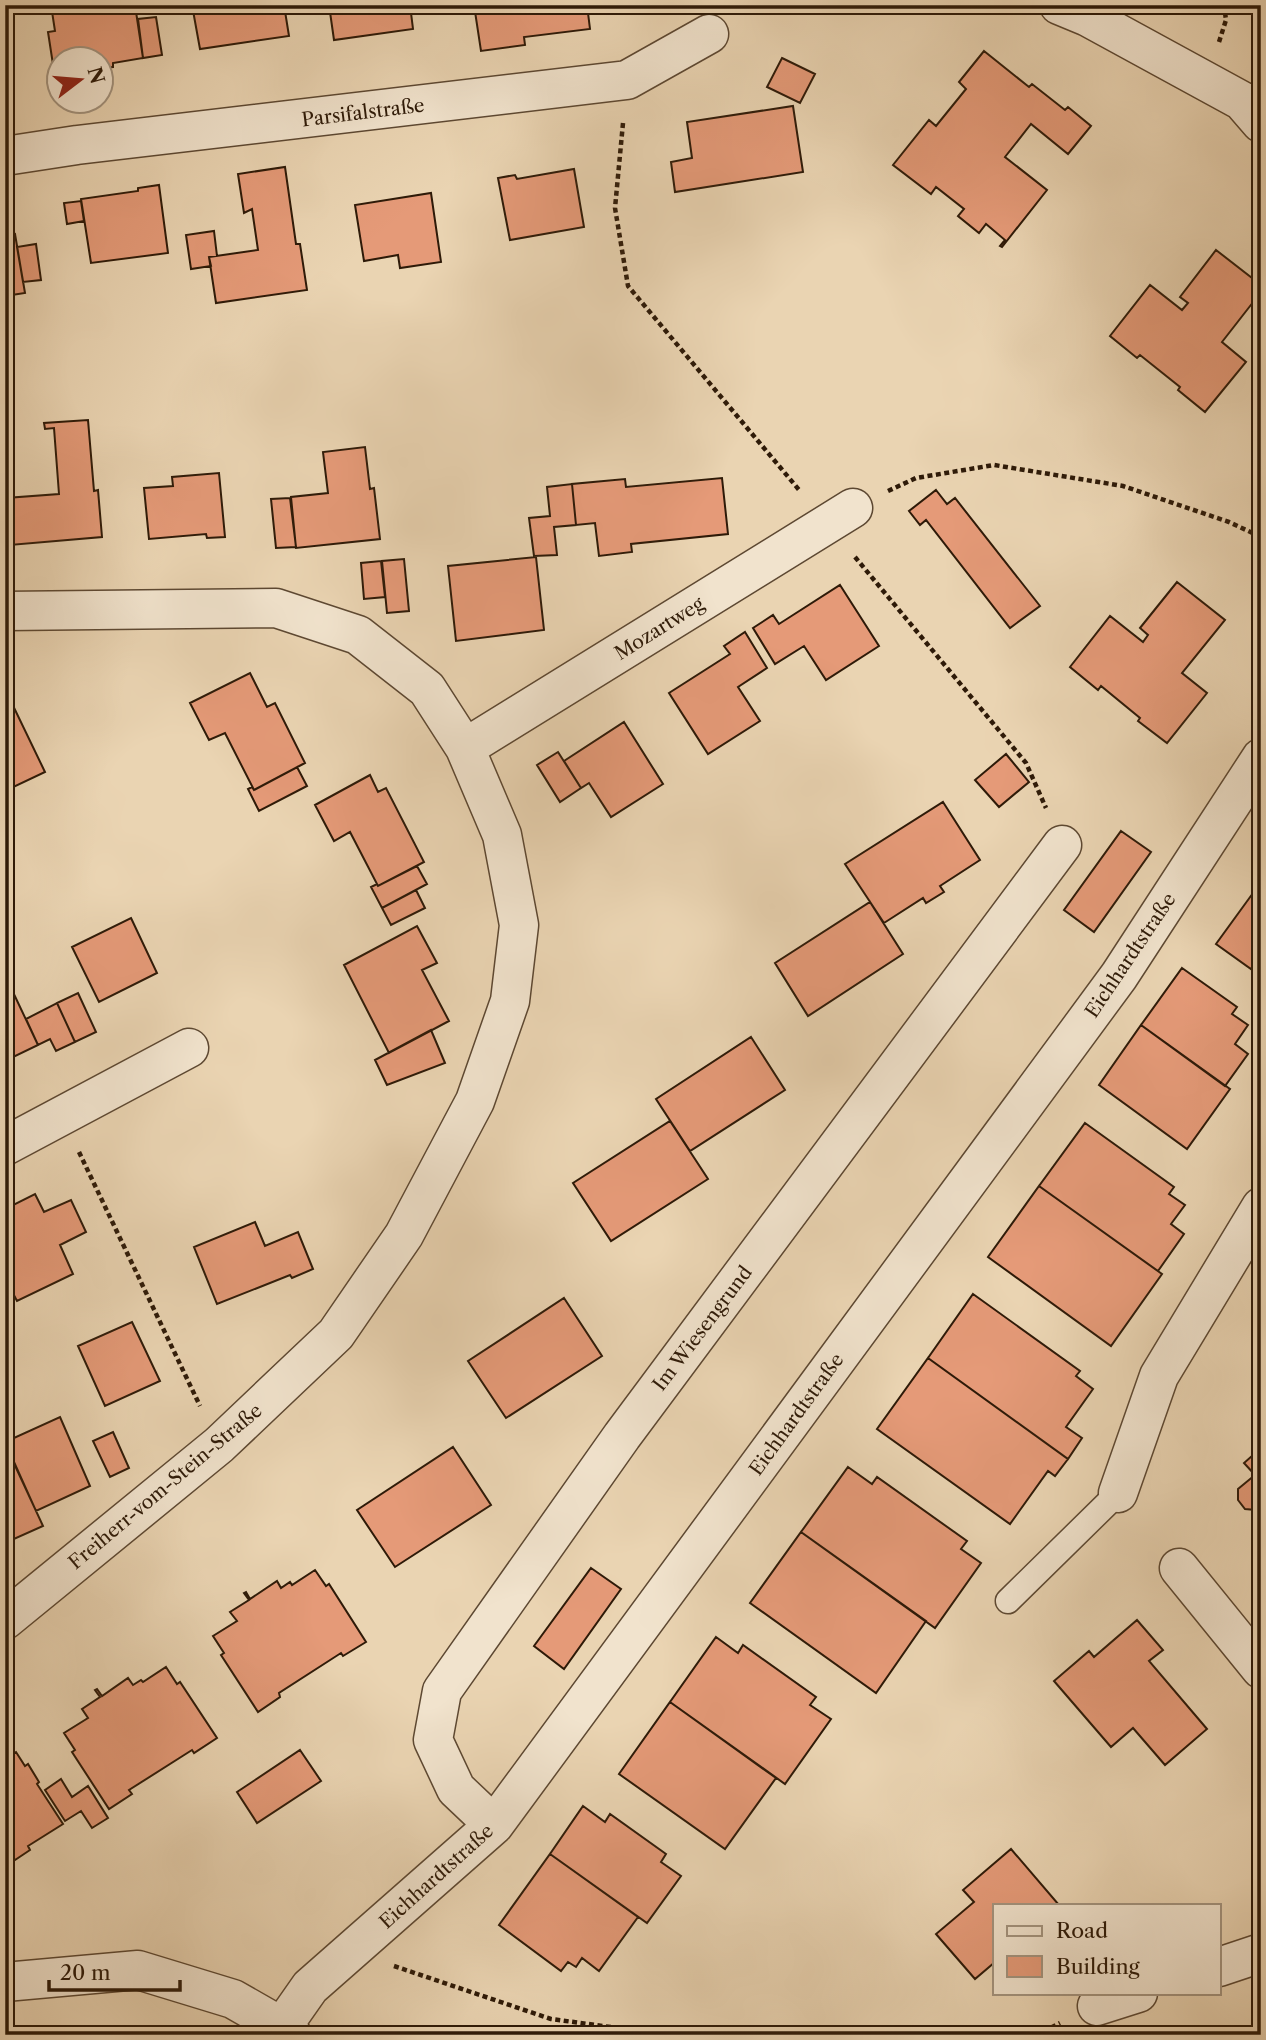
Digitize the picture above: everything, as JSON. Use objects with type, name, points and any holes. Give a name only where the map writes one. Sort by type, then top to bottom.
[{"type":"street","points":[[1059,5],[1255,101]]},
{"type":"street","name":"Parsifalstraße","points":[[5,156],[91,143],[627,80],[709,34]]},
{"type":"street","name":"Mozartweg","points":[[465,748],[841,516]]},
{"type":"street","name":"Freiherr-vom-Stein-Straße","points":[[5,611],[276,608],[358,635],[427,688],[465,748],[502,835],[519,925],[510,1001],[475,1101],[404,1236],[336,1334],[219,1445],[5,1620]]},
{"type":"street","name":"Eichhardtstraße","points":[[287,2031],[310,1987],[494,1825],[1119,976],[1261,758]]},
{"type":"street","name":"Im Wiesengrund","points":[[494,1825],[456,1790],[433,1740],[442,1691],[621,1436],[1062,845]]},
{"type":"street","points":[[5,1146],[189,1048]]},
{"type":"street","points":[[1118,1493],[1159,1376],[1261,1207]]},
{"type":"street","points":[[1179,1568],[1261,1668]]},
{"type":"street","points":[[1220,1967],[1261,1953]]},
{"type":"street","points":[[5,1982],[138,1970],[233,1999],[287,2031]]},
{"type":"street","points":[[1097,2006],[1135,1994]]},
{"type":"lane","points":[[1008,1601],[1118,1493]]},
{"type":"path","points":[[627,80],[615,208],[628,286],[841,516],[1026,764],[1062,845]]},
{"type":"path","points":[[841,516],[916,478],[994,465],[1123,486],[1229,522],[1261,537]]},
{"type":"path","points":[[62,1116],[219,1445]]},
{"type":"path","points":[[363,1942],[398,1969],[551,2019],[670,2035]]},
{"type":"building","points":[[51,5],[135,5],[143,58],[116,62],[116,46],[50,46],[48,32],[55,31]]},
{"type":"building","points":[[192,5],[284,5],[289,36],[200,49]]},
{"type":"building","points":[[329,5],[410,5],[413,29],[334,40]]},
{"type":"building","points":[[474,5],[587,5],[590,29],[524,37],[525,45],[481,51]]},
{"type":"building","points":[[156,17],[162,55],[143,58],[138,19]]},
{"type":"building","points":[[984,51],[1029,87],[1032,84],[1065,110],[1068,107],[1091,126],[1068,154],[1031,124],[1005,157],[1047,190],[1002,247],[1000,246],[1005,240],[986,224],[979,233],[958,216],[964,209],[936,187],[931,194],[893,165],[929,120],[936,126],[966,89],[959,82]]},
{"type":"building","points":[[782,58],[815,74],[800,103],[767,87]]},
{"type":"building","points":[[793,106],[803,172],[675,192],[671,162],[692,158],[687,122]]},
{"type":"building","points":[[285,167],[296,244],[300,244],[307,290],[216,303],[209,257],[258,250],[252,209],[244,213],[238,174]]},
{"type":"building","points":[[574,169],[584,227],[510,240],[498,178],[515,175],[517,179]]},
{"type":"building","points":[[159,185],[168,253],[91,263],[81,199],[138,191],[138,188]]},
{"type":"building","points":[[431,193],[441,262],[400,268],[398,255],[364,261],[355,205]]},
{"type":"building","points":[[81,201],[84,221],[67,224],[64,203]]},
{"type":"building","points":[[214,231],[217,256],[209,257],[211,266],[191,269],[186,235]]},
{"type":"building","points":[[15,234],[25,293],[5,296],[5,236]]},
{"type":"building","points":[[36,244],[41,280],[23,282],[17,247]]},
{"type":"building","points":[[1216,250],[1261,285],[1261,292],[1222,342],[1246,362],[1205,412],[1178,390],[1180,387],[1140,355],[1137,358],[1110,336],[1150,285],[1182,310],[1188,303],[1180,297]]},
{"type":"building","points":[[88,420],[94,491],[98,490],[102,537],[10,545],[6,498],[59,494],[54,428],[45,429],[44,423]]},
{"type":"building","points":[[365,447],[370,489],[374,488],[380,539],[296,548],[291,497],[328,493],[323,452]]},
{"type":"building","points":[[219,473],[225,537],[207,538],[206,534],[149,539],[144,488],[173,486],[172,477]]},
{"type":"building","points":[[722,478],[728,534],[631,544],[632,552],[599,556],[595,523],[576,525],[572,484],[625,479],[626,487]]},
{"type":"building","points":[[572,484],[576,525],[554,527],[557,555],[534,556],[529,518],[550,516],[547,487]]},
{"type":"building","points":[[936,490],[947,504],[955,498],[1040,606],[1010,628],[926,520],[920,525],[909,511]]},
{"type":"building","points":[[290,498],[296,547],[276,548],[271,499]]},
{"type":"building","points":[[536,557],[544,630],[456,641],[448,566]]},
{"type":"building","points":[[404,559],[409,611],[387,613],[382,561]]},
{"type":"building","points":[[381,561],[385,597],[364,599],[361,563]]},
{"type":"building","points":[[1177,582],[1225,620],[1182,673],[1207,693],[1167,743],[1138,721],[1140,718],[1101,686],[1098,690],[1070,667],[1110,616],[1143,642],[1148,635],[1140,628]]},
{"type":"building","points":[[840,585],[879,646],[826,680],[804,646],[775,664],[753,628],[773,615],[779,624]]},
{"type":"building","points":[[745,632],[767,668],[738,687],[760,721],[708,754],[669,693],[730,654],[724,646]]},
{"type":"building","points":[[250,673],[267,707],[275,703],[305,763],[254,790],[225,733],[209,740],[190,703]]},
{"type":"building","points":[[5,689],[45,772],[5,791]]},
{"type":"building","points":[[624,722],[663,784],[611,817],[589,783],[581,788],[564,761]]},
{"type":"building","points":[[558,752],[581,788],[560,802],[537,765]]},
{"type":"building","points":[[1006,754],[1029,782],[999,807],[975,780]]},
{"type":"building","points":[[297,767],[307,786],[259,811],[248,789],[252,787],[254,790]]},
{"type":"building","points":[[370,775],[378,792],[386,788],[424,862],[378,886],[350,832],[334,841],[315,805]]},
{"type":"building","points":[[943,802],[980,860],[940,886],[944,892],[926,903],[923,898],[884,923],[845,864]]},
{"type":"building","points":[[1121,831],[1151,852],[1094,932],[1064,910]]},
{"type":"building","points":[[417,866],[427,884],[382,908],[371,887]]},
{"type":"building","points":[[1261,882],[1261,955],[1251,969],[1216,944]]},
{"type":"building","points":[[416,890],[425,908],[391,925],[382,908]]},
{"type":"building","points":[[870,902],[903,954],[808,1016],[775,963]]},
{"type":"building","points":[[131,918],[157,973],[99,1002],[72,947]]},
{"type":"building","points":[[417,926],[437,963],[422,970],[449,1021],[389,1053],[344,965]]},
{"type":"building","points":[[1182,968],[1237,1007],[1232,1014],[1248,1025],[1235,1044],[1248,1054],[1225,1086],[1141,1025]]},
{"type":"building","points":[[12,990],[38,1045],[5,1061],[5,993]]},
{"type":"building","points":[[78,993],[96,1032],[75,1042],[57,1003]]},
{"type":"building","points":[[57,1003],[75,1042],[56,1051],[50,1039],[38,1045],[26,1019]]},
{"type":"building","points":[[1141,1025],[1230,1089],[1187,1149],[1099,1085]]},
{"type":"building","points":[[431,1030],[445,1063],[387,1085],[375,1060]]},
{"type":"building","points":[[751,1037],[785,1090],[690,1151],[656,1099]]},
{"type":"building","points":[[670,1121],[708,1179],[611,1241],[573,1183]]},
{"type":"building","points":[[1085,1123],[1174,1187],[1169,1194],[1185,1205],[1171,1224],[1184,1234],[1158,1271],[1039,1186]]},
{"type":"building","points":[[1039,1186],[1162,1274],[1111,1346],[988,1257]]},
{"type":"building","points":[[35,1194],[44,1212],[71,1200],[86,1232],[60,1245],[73,1274],[17,1301],[5,1278],[5,1209]]},
{"type":"building","points":[[255,1222],[265,1246],[298,1232],[313,1269],[292,1278],[290,1275],[217,1304],[194,1247]]},
{"type":"building","points":[[973,1294],[1080,1371],[1076,1376],[1093,1389],[1066,1427],[1082,1438],[1068,1459],[928,1358]]},
{"type":"building","points":[[564,1298],[602,1356],[506,1418],[468,1361]]},
{"type":"building","points":[[132,1322],[160,1381],[105,1406],[78,1346]]},
{"type":"building","points":[[928,1358],[1068,1459],[1055,1476],[1048,1471],[1010,1524],[877,1429]]},
{"type":"building","points":[[60,1417],[90,1486],[36,1511],[5,1442]]},
{"type":"building","points":[[113,1432],[129,1468],[110,1477],[93,1441]]},
{"type":"building","points":[[5,1444],[43,1526],[5,1543]]},
{"type":"building","points":[[453,1447],[491,1505],[395,1567],[357,1510]]},
{"type":"building","points":[[1261,1448],[1261,1516],[1256,1510],[1245,1509],[1238,1500],[1238,1489],[1255,1475],[1244,1463]]},
{"type":"building","points":[[848,1467],[872,1484],[877,1477],[967,1541],[961,1549],[981,1563],[935,1628],[801,1532]]},
{"type":"building","points":[[801,1532],[926,1621],[876,1693],[750,1603]]},
{"type":"building","points":[[591,1568],[621,1589],[564,1669],[534,1646]]},
{"type":"building","points":[[315,1570],[326,1586],[329,1584],[366,1642],[343,1656],[341,1653],[279,1693],[280,1697],[258,1712],[221,1655],[224,1653],[213,1636],[237,1621],[230,1612],[249,1600],[244,1593],[246,1592],[250,1599],[277,1581],[281,1588],[290,1582],[292,1585]]},
{"type":"building","points":[[1137,1620],[1163,1650],[1149,1661],[1207,1729],[1165,1765],[1133,1728],[1111,1747],[1054,1681],[1089,1651],[1094,1657]]},
{"type":"building","points":[[716,1637],[738,1653],[743,1645],[816,1697],[810,1705],[831,1719],[785,1784],[670,1702]]},
{"type":"building","points":[[166,1667],[177,1684],[180,1682],[217,1738],[194,1753],[192,1750],[129,1790],[132,1794],[109,1809],[72,1752],[75,1750],[64,1733],[88,1718],[82,1709],[100,1697],[95,1690],[102,1696],[128,1678],[133,1685],[141,1680],[143,1682]]},
{"type":"building","points":[[670,1702],[776,1778],[725,1849],[619,1774]]},
{"type":"building","points":[[7,1748],[11,1755],[16,1752],[25,1766],[28,1764],[39,1782],[37,1784],[63,1824],[28,1846],[30,1850],[15,1860],[12,1857],[5,1861],[5,1758],[9,1756],[5,1749]]},
{"type":"building","points":[[300,1750],[321,1781],[257,1823],[237,1792]]},
{"type":"building","points":[[61,1779],[72,1797],[88,1786],[108,1818],[92,1828],[81,1811],[65,1821],[45,1790]]},
{"type":"building","points":[[583,1806],[605,1822],[610,1814],[666,1854],[661,1862],[681,1876],[647,1923],[550,1854]]},
{"type":"building","points":[[1011,1849],[1058,1904],[993,1904],[993,1964],[975,1979],[936,1934],[974,1902],[963,1890]]},
{"type":"building","points":[[550,1854],[638,1917],[599,1971],[582,1958],[576,1967],[568,1962],[561,1971],[499,1925]]}]
